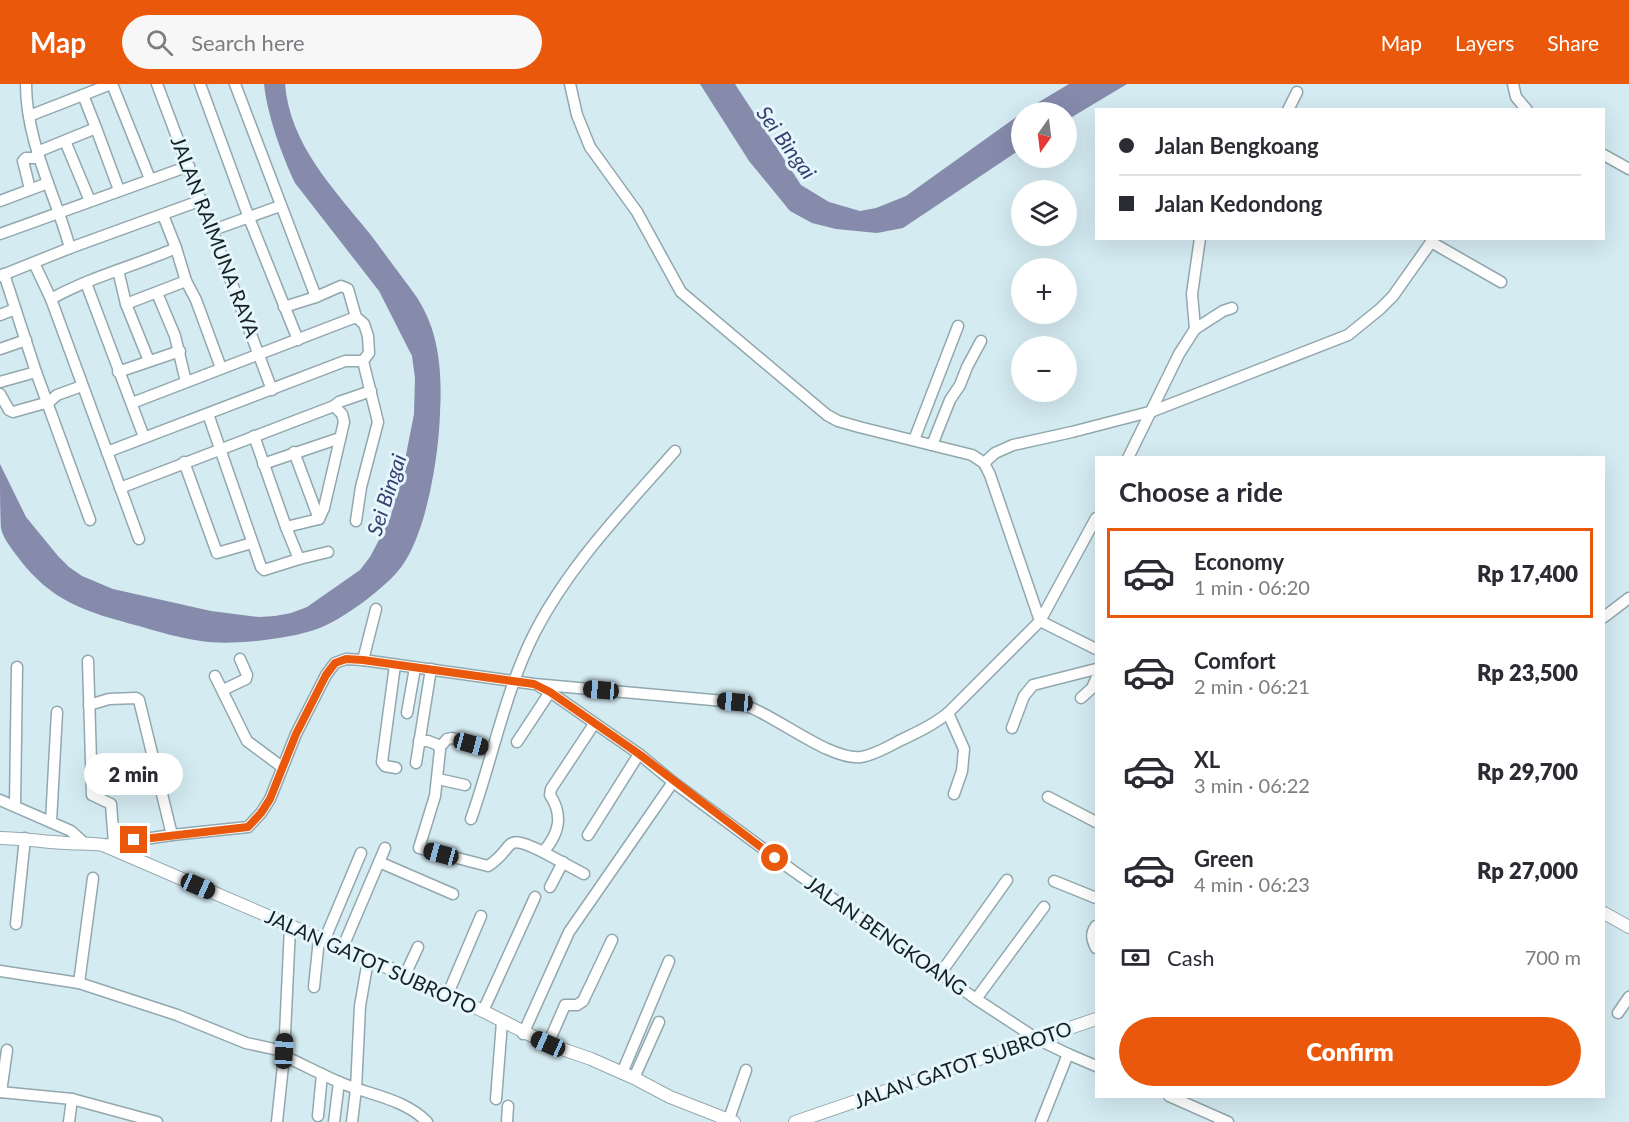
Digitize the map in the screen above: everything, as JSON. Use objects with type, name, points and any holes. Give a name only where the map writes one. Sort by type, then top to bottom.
[{"type":"main road","name":"JALAN GATOT SUBROTO","points":[[0,838],[109,844],[290,927],[405,975],[483,1011],[524,1034],[591,1059],[670,1097],[731,1121]]},
{"type":"main road","points":[[1605,914],[1629,927]]},
{"type":"main road","name":"JALAN GATOT SUBROTO","points":[[795,1122],[950,1071],[1095,1019]]},
{"type":"street","points":[[26,84],[28,116],[38,155],[61,213],[70,248]]},
{"type":"street","points":[[28,116],[111,84],[150,179]]},
{"type":"street","name":"JALAN RAIMUNA RAYA","points":[[158,84],[272,390]]},
{"type":"street","points":[[200,84],[249,218],[298,340]]},
{"type":"street","points":[[235,84],[316,297]]},
{"type":"street","points":[[570,84],[579,123],[590,147],[637,212],[681,292],[827,415],[838,421],[972,455],[984,463],[1009,527],[1040,621],[1095,648]]},
{"type":"street","points":[[1513,84],[1516,97],[1525,108]]},
{"type":"street","points":[[1289,108],[1297,92]]},
{"type":"street","points":[[83,95],[119,190]]},
{"type":"street","points":[[30,189],[23,161],[26,158],[38,155],[96,128]]},
{"type":"street","points":[[65,141],[90,201]]},
{"type":"street","points":[[1605,156],[1629,169]]},
{"type":"street","points":[[0,234],[189,166]]},
{"type":"street","points":[[0,201],[48,183]]},
{"type":"street","points":[[90,520],[2,275],[202,200]]},
{"type":"street","points":[[213,230],[280,206]]},
{"type":"street","points":[[163,215],[186,281],[196,300],[221,368]]},
{"type":"street","points":[[1195,330],[1192,294],[1200,240]]},
{"type":"street","points":[[984,463],[995,453],[1013,445],[1153,411],[1348,335],[1393,296],[1433,240],[1501,282]]},
{"type":"street","points":[[51,299],[67,290],[176,248]]},
{"type":"street","points":[[34,263],[51,299],[139,539]]},
{"type":"street","points":[[118,270],[126,304],[149,361]]},
{"type":"street","points":[[126,304],[186,281]]},
{"type":"street","points":[[86,283],[144,437]]},
{"type":"street","points":[[284,307],[316,297],[337,287],[348,289],[356,318],[364,324],[369,344],[369,353],[363,361]]},
{"type":"street","points":[[157,293],[180,351],[186,381]]},
{"type":"street","points":[[1129,456],[1179,354],[1195,330],[1232,308]]},
{"type":"street","points":[[0,315],[15,309]]},
{"type":"street","points":[[132,404],[186,381],[260,356],[356,318]]},
{"type":"street","points":[[914,440],[958,326]]},
{"type":"street","points":[[0,349],[26,340]]},
{"type":"street","points":[[932,444],[950,400],[960,386],[981,341]]},
{"type":"street","points":[[118,372],[180,351]]},
{"type":"street","points":[[107,452],[345,361],[363,361]]},
{"type":"street","points":[[356,521],[361,487],[378,422],[363,361]]},
{"type":"street","points":[[0,382],[36,372]]},
{"type":"street","points":[[0,394],[9,410],[13,412],[49,402],[57,395],[82,386]]},
{"type":"street","points":[[120,488],[371,391]]},
{"type":"street","points":[[319,519],[326,502],[344,422],[338,408],[334,406]]},
{"type":"street","points":[[208,414],[262,569],[328,552]]},
{"type":"street","points":[[254,436],[299,559]]},
{"type":"street","points":[[263,464],[340,438]]},
{"type":"street","points":[[471,819],[514,681],[534,634],[557,593],[585,555],[675,451]]},
{"type":"street","points":[[294,452],[319,519]]},
{"type":"street","points":[[184,462],[218,553],[252,543]]},
{"type":"street","points":[[286,527],[319,519]]},
{"type":"street","points":[[88,661],[92,795],[111,804],[109,844],[248,827],[270,799],[282,766],[326,675],[335,663],[346,659],[534,684],[742,704],[767,714],[839,754],[860,757],[882,750],[938,721],[1040,621],[1095,520]]},
{"type":"street","points":[[1605,616],[1629,598]]},
{"type":"street","points":[[363,660],[376,609]]},
{"type":"street","points":[[223,690],[246,679],[247,675],[240,659]]},
{"type":"street","points":[[395,665],[382,762],[385,766],[396,768]]},
{"type":"street","points":[[15,806],[18,667]]},
{"type":"street","points":[[407,713],[415,668]]},
{"type":"street","points":[[416,763],[431,669]]},
{"type":"street","points":[[1012,728],[1024,696],[1033,684],[1095,669]]},
{"type":"street","points":[[216,676],[247,741],[282,766]]},
{"type":"street","points":[[1081,698],[1092,688],[1095,681]]},
{"type":"street","name":"JALAN BENGKOANG","points":[[534,684],[550,692],[639,754],[792,870],[976,999],[1037,1039],[1095,1066]]},
{"type":"street","points":[[517,742],[550,692]]},
{"type":"street","points":[[89,705],[109,699],[136,698],[139,700],[172,835]]},
{"type":"street","points":[[51,822],[57,712]]},
{"type":"street","points":[[948,713],[964,749],[962,771],[954,794]]},
{"type":"street","points":[[543,852],[557,830],[557,808],[550,795],[551,789],[594,724]]},
{"type":"street","points":[[491,749],[452,738],[447,739],[440,747],[435,796],[419,848],[486,866],[495,862],[510,843],[514,842],[526,844],[584,874]]},
{"type":"street","points":[[419,741],[428,741],[440,747]]},
{"type":"street","points":[[588,835],[639,754]]},
{"type":"street","points":[[438,779],[465,785]]},
{"type":"street","points":[[524,1034],[568,932],[673,782]]},
{"type":"street","points":[[1048,797],[1095,821]]},
{"type":"street","points":[[0,800],[71,831],[83,842]]},
{"type":"street","points":[[16,924],[25,838]]},
{"type":"street","points":[[342,949],[385,848]]},
{"type":"street","points":[[314,987],[321,940],[361,854]]},
{"type":"street","points":[[379,862],[453,894]]},
{"type":"street","points":[[550,887],[563,862]]},
{"type":"street","points":[[79,983],[93,878]]},
{"type":"street","points":[[940,974],[1007,880]]},
{"type":"street","points":[[1054,881],[1095,898]]},
{"type":"street","points":[[483,1011],[536,897]]},
{"type":"street","points":[[976,999],[1044,907]]},
{"type":"street","points":[[447,996],[481,916]]},
{"type":"street","points":[[277,1122],[284,1053],[290,927]]},
{"type":"street","points":[[1095,927],[1092,937],[1095,945]]},
{"type":"street","points":[[548,1044],[565,1005],[577,1005],[583,1001],[612,940]]},
{"type":"street","points":[[405,975],[418,947]]},
{"type":"street","points":[[352,1122],[360,1006],[368,960]]},
{"type":"street","points":[[628,1075],[669,961]]},
{"type":"street","points":[[0,971],[79,983],[177,1015],[246,1043],[284,1053],[356,1089],[392,1099],[412,1117],[428,1122]]},
{"type":"street","points":[[1618,1012],[1629,997]]},
{"type":"street","points":[[496,1099],[502,1022]]},
{"type":"street","points":[[628,1075],[659,1022]]},
{"type":"street","points":[[7,1050],[1,1092],[72,1099],[157,1122]]},
{"type":"street","points":[[1041,1122],[1068,1054]]},
{"type":"street","points":[[731,1121],[746,1070]]},
{"type":"street","points":[[318,1116],[322,1074]]},
{"type":"street","points":[[334,1122],[339,1082]]},
{"type":"street","points":[[1174,1098],[1228,1122]]},
{"type":"street","points":[[69,1122],[72,1099]]},
{"type":"street","points":[[507,1122],[508,1106]]},
{"type":"water","name":"Sei Bingai","points":[[264,84],[285,84],[295,127],[316,165],[413,292],[429,320],[439,359],[441,386],[437,449],[425,513],[411,551],[402,566],[375,593],[338,619],[305,633],[259,641],[227,643],[193,640],[102,616],[71,603],[43,584],[17,556],[2,532],[0,464],[26,517],[58,556],[82,576],[113,589],[211,611],[259,617],[275,616],[307,607],[360,570],[370,557],[390,519],[404,465],[414,414],[415,378],[412,356],[379,291],[295,183],[276,135]]},
{"type":"water","name":"Sei Bingai","points":[[700,84],[735,84],[801,185],[829,202],[860,211],[876,208],[906,196],[1011,121],[1011,156],[903,228],[877,233],[836,229],[812,223],[790,211],[749,161]]},
{"type":"water","points":[[1069,84],[1127,84],[1077,114],[1077,102],[1039,102]]},
{"type":"route","points":[[134,840],[235,829],[248,827],[254,822],[270,799],[296,734],[326,675],[335,663],[346,659],[534,684],[550,692],[639,754],[775,858]]}]
